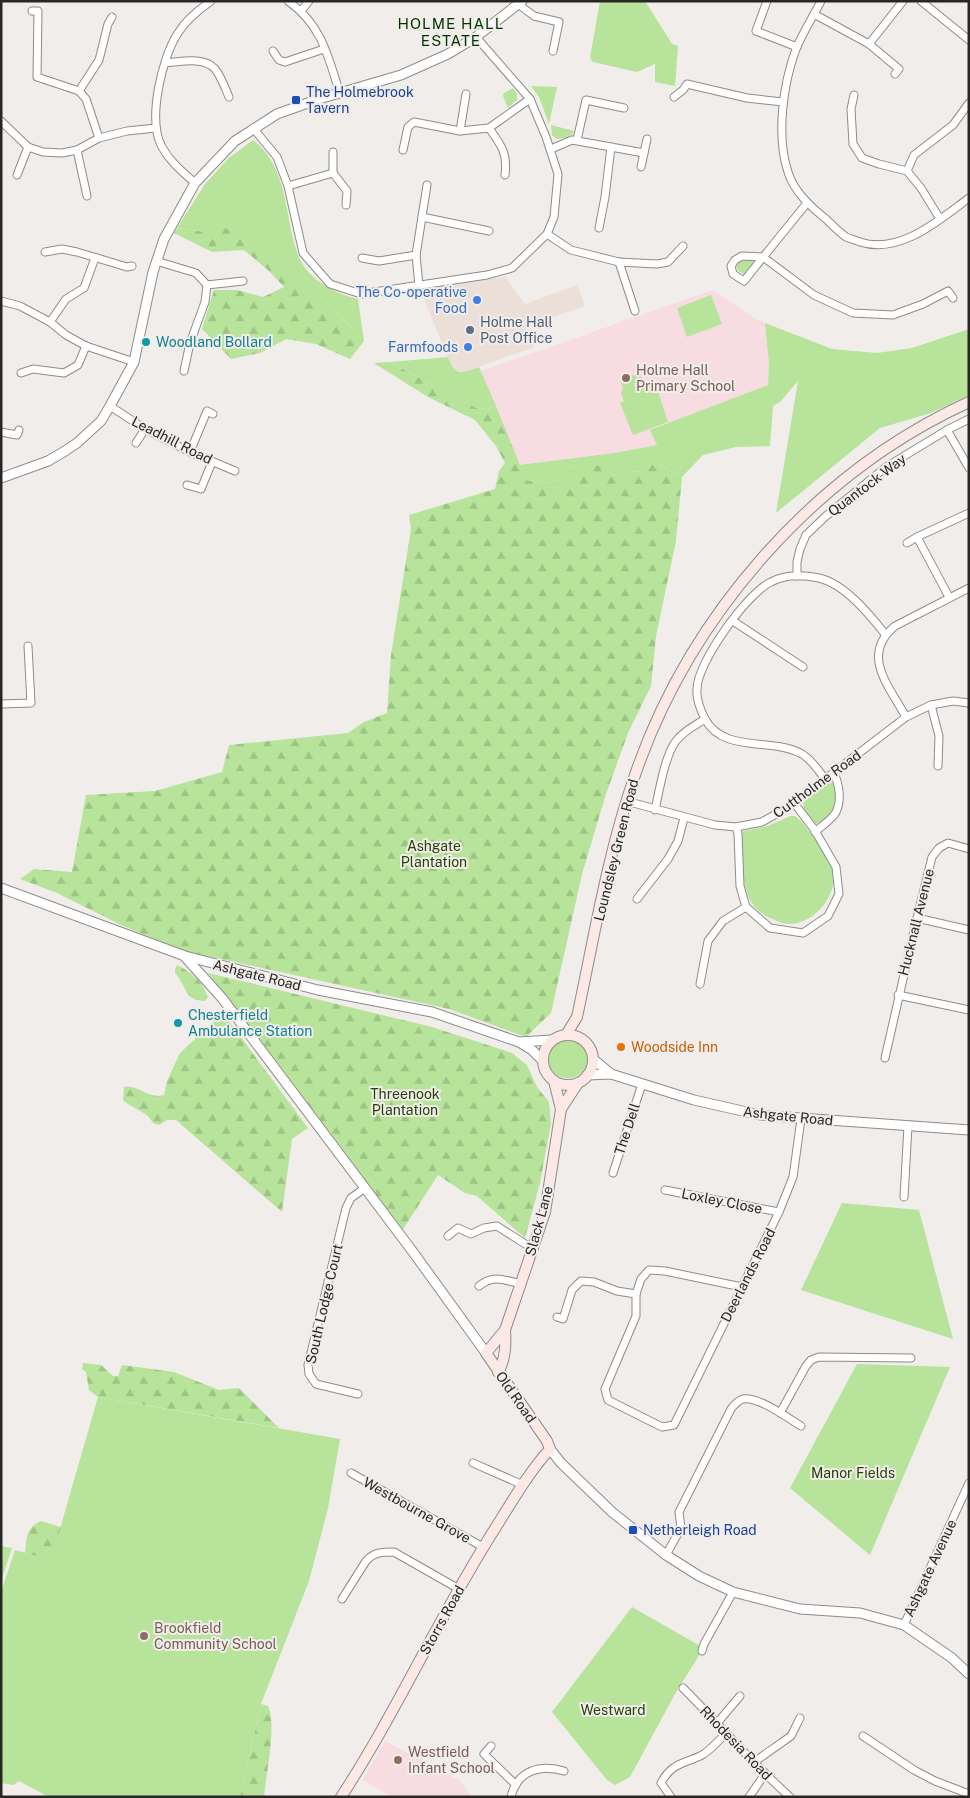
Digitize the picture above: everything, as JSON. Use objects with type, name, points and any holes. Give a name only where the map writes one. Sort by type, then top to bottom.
[{"type":"main road","name":"Loundsley Green Road","points":[[566,1035],[577,1017],[603,894],[626,801],[667,698],[691,655],[718,614],[775,542],[858,467],[935,418],[969,402]]},
{"type":"main road","name":"Loundsley Green Road","points":[[577,1017],[580,1038]]},
{"type":"main road","points":[[566,1035],[580,1038],[589,1047],[593,1059],[588,1075],[578,1082],[565,1084],[554,1080],[546,1072],[542,1060],[547,1046],[552,1040],[566,1035]]},
{"type":"main road","name":"Slack Lane","points":[[486,1353],[505,1330],[545,1212],[561,1109],[554,1080]]},
{"type":"main road","name":"Slack Lane","points":[[561,1109],[578,1082]]},
{"type":"main road","name":"Slack Lane","points":[[498,1372],[501,1367],[506,1342],[505,1330]]},
{"type":"main road","name":"Old Road","points":[[486,1353],[550,1449]]},
{"type":"main road","name":"Storrs Road","points":[[341,1797],[359,1772],[483,1547],[523,1485],[550,1449]]},
{"type":"street","points":[[195,183],[176,166],[162,146],[156,128],[158,96],[165,63],[172,44],[179,32],[196,12],[211,1]]},
{"type":"street","points":[[288,1],[301,11],[317,31],[340,94]]},
{"type":"street","points":[[301,11],[309,1]]},
{"type":"street","points":[[767,1],[756,31],[797,47]]},
{"type":"street","points":[[821,1],[797,47],[789,70],[783,102],[783,147],[788,174],[806,203],[846,237],[871,245],[892,244],[905,240],[940,219],[969,198]]},
{"type":"street","points":[[869,44],[903,1]]},
{"type":"street","points":[[921,1],[969,40]]},
{"type":"street","points":[[1,478],[48,461],[77,443],[101,421],[134,362],[156,261],[164,239],[195,183],[235,141],[277,114],[319,99],[401,75],[448,54],[476,37],[520,3],[534,16],[559,22],[553,51]]},
{"type":"street","points":[[32,11],[38,11],[37,77],[79,91],[86,99],[99,138]]},
{"type":"street","points":[[814,14],[869,44],[899,69],[895,74]]},
{"type":"street","points":[[79,91],[99,60],[108,24],[112,17]]},
{"type":"street","points":[[253,128],[278,157],[288,186],[303,253],[330,284],[361,294],[488,275],[512,268],[547,234],[554,217],[558,174],[551,149],[530,100],[476,37]]},
{"type":"street","points":[[274,51],[279,60],[285,62],[324,49]]},
{"type":"street","points":[[165,63],[197,61],[208,64],[215,69],[229,97]]},
{"type":"street","points":[[674,97],[688,84],[746,98],[783,102]]},
{"type":"street","points":[[460,131],[466,94]]},
{"type":"street","points":[[854,95],[852,108],[853,144],[862,158],[907,171],[921,188],[940,219]]},
{"type":"street","points":[[403,150],[408,127],[414,122],[460,131],[489,128],[530,100]]},
{"type":"street","points":[[577,140],[586,100],[624,108]]},
{"type":"street","points":[[907,171],[914,155],[953,125],[969,102]]},
{"type":"street","points":[[1,121],[28,147],[43,152],[62,153],[78,150],[99,138],[128,131],[156,128]]},
{"type":"street","points":[[489,128],[501,146],[507,162],[505,175]]},
{"type":"street","points":[[642,167],[647,139]]},
{"type":"street","points":[[551,149],[572,140],[577,140],[644,153]]},
{"type":"street","points":[[17,175],[28,147]]},
{"type":"street","points":[[598,228],[605,197],[611,148]]},
{"type":"street","points":[[78,150],[87,196]]},
{"type":"street","points":[[334,152],[333,174],[347,191],[346,205]]},
{"type":"street","points":[[288,186],[333,174]]},
{"type":"street","points":[[419,286],[416,255],[426,185]]},
{"type":"street","points":[[806,203],[763,257],[744,281],[733,274],[731,266],[735,260],[742,256],[763,257],[814,295],[853,313],[893,315],[923,304],[948,291],[953,298]]},
{"type":"street","points":[[422,216],[489,231]]},
{"type":"street","points":[[547,234],[571,250],[619,262],[657,264],[668,262],[684,246]]},
{"type":"street","points":[[45,252],[62,249],[127,267],[132,266]]},
{"type":"street","points":[[362,258],[380,261],[416,255]]},
{"type":"street","points":[[50,322],[66,299],[84,288],[94,258]]},
{"type":"street","points":[[156,261],[196,273],[207,285],[205,302],[190,343],[184,370]]},
{"type":"street","points":[[619,262],[635,311]]},
{"type":"street","points":[[207,285],[243,281]]},
{"type":"street","points":[[1,301],[20,306],[50,322],[66,335],[86,346],[134,362]]},
{"type":"street","points":[[21,373],[33,369],[64,373],[78,365],[86,346]]},
{"type":"street","name":"Leadhill Road","points":[[110,406],[145,429],[190,452],[235,471]]},
{"type":"street","points":[[190,452],[208,411],[213,414]]},
{"type":"street","name":"Quantock Way","points":[[797,576],[797,562],[806,535],[826,516],[886,468],[947,430],[969,419]]},
{"type":"street","points":[[136,443],[145,429]]},
{"type":"street","points":[[1,432],[17,435],[18,430]]},
{"type":"street","points":[[947,430],[969,468]]},
{"type":"street","points":[[187,484],[201,489],[212,462]]},
{"type":"street","points":[[907,543],[969,513]]},
{"type":"street","points":[[917,537],[950,598]]},
{"type":"street","points":[[825,779],[816,766],[802,754],[784,748],[728,739],[712,728],[705,719],[696,689],[702,668],[743,605],[761,588],[781,578],[797,576],[821,578],[842,589],[870,615],[885,634]]},
{"type":"street","points":[[906,716],[877,662],[877,651],[885,634],[895,626],[969,588]]},
{"type":"street","points":[[732,621],[803,667]]},
{"type":"street","points":[[1,704],[31,703],[28,646]]},
{"type":"street","name":"Cuttholme Road","points":[[626,801],[715,825],[736,826],[762,822],[780,814],[906,716],[931,706],[953,701],[969,703]]},
{"type":"street","points":[[931,706],[939,736],[938,766]]},
{"type":"street","points":[[655,810],[665,768],[676,741],[689,729],[705,719]]},
{"type":"street","points":[[815,832],[836,812],[839,783],[834,773]]},
{"type":"street","points":[[736,826],[740,886],[746,908],[770,928],[803,933],[828,916],[839,894],[836,867],[815,832],[794,803]]},
{"type":"street","points":[[637,899],[668,860],[678,841],[684,818]]},
{"type":"street","name":"Hucknall Avenue","points":[[885,1058],[916,918],[932,857],[939,848],[948,844],[969,849]]},
{"type":"street","name":"Ashgate Road","points":[[1,888],[185,956],[318,990],[432,1012],[519,1042],[532,1050],[542,1060]]},
{"type":"street","points":[[700,984],[708,941],[724,921],[746,908]]},
{"type":"street","points":[[916,918],[969,930]]},
{"type":"street","name":"Old Road","points":[[185,956],[222,998],[486,1353]]},
{"type":"street","points":[[898,995],[969,1010]]},
{"type":"street","name":"Ashgate Road","points":[[519,1042],[552,1040]]},
{"type":"street","name":"Ashgate Road","points":[[593,1059],[611,1074]]},
{"type":"street","name":"Ashgate Road","points":[[588,1075],[611,1074],[719,1106],[760,1115],[969,1130]]},
{"type":"street","name":"The Dell","points":[[613,1173],[642,1084]]},
{"type":"street","name":"Deerlands Road","points":[[636,1294],[636,1316],[605,1389],[608,1400],[662,1427],[674,1425],[779,1212],[793,1177],[801,1119]]},
{"type":"street","points":[[904,1197],[908,1126]]},
{"type":"street","name":"South Lodge Court","points":[[358,1394],[316,1384],[309,1374],[308,1365],[346,1208],[351,1198],[365,1188]]},
{"type":"street","name":"Loxley Close","points":[[665,1190],[779,1212]]},
{"type":"street","points":[[448,1236],[458,1228],[471,1234],[484,1228],[497,1226],[533,1249]]},
{"type":"street","points":[[558,1317],[563,1319],[572,1290],[581,1281],[594,1282],[617,1291],[636,1294],[640,1279],[649,1270],[665,1271],[742,1287]]},
{"type":"street","points":[[479,1286],[488,1279],[499,1278],[520,1284]]},
{"type":"street","points":[[780,1413],[806,1366],[812,1360],[819,1357],[895,1355],[911,1358]]},
{"type":"street","points":[[666,1555],[681,1528],[679,1512],[731,1409],[737,1402],[744,1399],[754,1400],[801,1426]]},
{"type":"street","name":"Old Road","points":[[550,1449],[561,1463],[612,1512],[666,1555],[699,1576],[733,1592],[800,1609],[860,1613],[904,1625],[952,1658],[969,1674]]},
{"type":"street","points":[[473,1463],[523,1485]]},
{"type":"street","name":"Westbourne Grove","points":[[350,1473],[483,1547]]},
{"type":"street","name":"Ashgate Avenue","points":[[904,1625],[969,1483]]},
{"type":"street","points":[[342,1599],[370,1556],[382,1552],[394,1552],[459,1589]]},
{"type":"street","points":[[702,1651],[733,1592]]},
{"type":"street","name":"Rhodesia Road","points":[[683,1688],[718,1722],[765,1774],[790,1797]]},
{"type":"street","points":[[718,1722],[740,1696]]},
{"type":"street","points":[[754,1762],[791,1736],[800,1718]]},
{"type":"street","points":[[671,1797],[661,1783],[665,1775],[681,1762],[703,1754],[726,1733]]},
{"type":"street","points":[[863,1736],[928,1778],[969,1794]]},
{"type":"street","points":[[491,1746],[484,1754],[516,1785]]},
{"type":"street","points":[[511,1797],[512,1790],[523,1775],[539,1768],[553,1768],[564,1771]]},
{"type":"street","points":[[749,1797],[765,1774]]},
{"type":"shaded area","points":[[505,277],[525,304],[577,285],[585,306],[536,323],[525,322],[534,347],[464,372],[457,371],[452,368],[420,289]]},
{"type":"shaded area","name":"Holme Hall Primary School","points":[[713,290],[757,320],[765,323],[769,363],[768,385],[651,430],[658,445],[614,453],[519,465],[481,371]]},
{"type":"shaded area","name":"Westfield Infant School","points":[[385,1741],[461,1781],[471,1797],[392,1797],[363,1780]]},
{"type":"green space","points":[[600,1],[645,1],[672,44],[678,46],[675,86],[655,82],[655,64],[637,72],[593,62],[590,58]]},
{"type":"green space","points":[[531,86],[557,87],[549,124],[539,97]]},
{"type":"green space","points":[[513,88],[517,94],[517,100],[508,108],[503,96],[504,93]]},
{"type":"green space","points":[[551,125],[574,131],[573,134],[557,139],[552,135]]},
{"type":"green space","points":[[253,140],[273,163],[279,177],[293,237],[301,261],[313,277],[321,283],[339,293],[358,299],[364,341],[329,304],[299,281],[276,257],[205,232],[177,228],[205,184],[229,158]]},
{"type":"green space","points":[[218,225],[243,235],[276,257],[299,281],[329,304],[364,341],[350,359],[316,344],[286,339],[260,353],[231,359],[202,329],[214,290],[237,290],[263,297],[284,287],[269,271],[244,250],[212,252],[174,233],[177,228],[205,232]]},
{"type":"green space","points":[[752,260],[754,262],[753,266],[746,273],[738,271],[736,266],[740,261]]},
{"type":"green space","name":"Holme Hall Primary School","points":[[711,295],[722,324],[687,337],[677,308]]},
{"type":"green space","points":[[765,323],[832,349],[877,353],[912,348],[969,329],[969,395],[931,413],[880,428],[776,513],[798,381],[780,402],[773,406],[770,446],[736,447],[703,455],[682,477],[656,463],[638,472],[622,471],[615,475],[607,472],[559,484],[526,480],[519,465],[614,453],[657,445],[650,430],[768,385],[769,363]]},
{"type":"green space","points":[[448,357],[456,371],[464,372],[479,367],[496,406],[488,409],[476,408],[390,362]]},
{"type":"green space","name":"Ashgate Plantation","points":[[390,362],[476,408],[488,409],[496,406],[526,480],[559,484],[568,472],[602,464],[607,472],[615,475],[622,471],[638,472],[656,463],[682,477],[676,541],[656,636],[651,686],[628,733],[606,794],[582,874],[551,1013],[526,1037],[449,1009],[184,951],[123,926],[57,893],[20,879],[34,869],[72,872],[86,795],[155,791],[222,772],[229,745],[348,733],[364,722],[387,713],[391,655],[411,529],[409,515],[495,489],[499,471],[505,463],[496,446],[475,420],[428,397],[374,363]]},
{"type":"green space","points":[[640,373],[644,386],[649,385],[651,390],[657,388],[668,422],[633,435],[620,403],[624,401],[620,380]]},
{"type":"green space","points":[[833,781],[836,786],[835,798],[830,813],[822,821],[816,824],[812,823],[803,811],[804,800],[824,785]]},
{"type":"green space","points":[[790,816],[795,816],[801,821],[823,848],[830,860],[834,875],[833,886],[824,905],[808,919],[788,924],[764,914],[752,903],[748,896],[742,868],[742,848],[743,831],[768,826]]},
{"type":"green space","points":[[177,965],[188,971],[200,982],[208,997],[205,1001],[196,1000],[189,996],[175,973]]},
{"type":"green space","name":"Threenook Plantation","points":[[208,973],[432,1027],[512,1053],[527,1065],[537,1087],[549,1102],[551,1123],[540,1183],[525,1238],[477,1196],[465,1193],[438,1175],[402,1231]]},
{"type":"green space","points":[[223,1013],[308,1128],[292,1139],[282,1212],[176,1120],[167,1120],[159,1125],[153,1123],[147,1115],[123,1100],[124,1087],[134,1088],[153,1095],[164,1095],[167,1081],[180,1053]]},
{"type":"green space","points":[[568,1038],[582,1044],[588,1058],[582,1072],[568,1078],[554,1072],[548,1058],[554,1044]]},
{"type":"green space","points":[[842,1203],[919,1210],[953,1339],[801,1290]]},
{"type":"green space","points":[[83,1363],[101,1365],[113,1376],[118,1376],[122,1365],[174,1372],[219,1390],[239,1388],[279,1428],[98,1397],[89,1390],[86,1372],[82,1369]]},
{"type":"green space","name":"Manor Fields","points":[[857,1364],[950,1367],[870,1555],[790,1488]]},
{"type":"green space","name":"Brookfield Community School","points":[[98,1397],[340,1439],[328,1508],[309,1581],[261,1704],[240,1797],[49,1797],[19,1781],[13,1785],[1,1783],[1,1592],[15,1550],[51,1560]]},
{"type":"green space","points":[[41,1521],[61,1527],[51,1560],[25,1553],[29,1530]]},
{"type":"green space","points":[[1,1546],[12,1548],[1,1581]]},
{"type":"green space","name":"Westward","points":[[632,1607],[702,1647],[700,1654],[675,1694],[630,1777],[615,1785],[607,1780],[552,1712]]},
{"type":"green space","points":[[261,1704],[268,1706],[271,1725],[264,1797],[240,1797]]},
{"type":"place","name":"The Holmebrook Tavern","points":[[296,100]]},
{"type":"place","name":"The Co-operative Food","points":[[477,300]]},
{"type":"place","name":"Holme Hall Post Office","points":[[470,330]]},
{"type":"place","name":"Woodland Bollard","points":[[146,342]]},
{"type":"place","name":"Farmfoods","points":[[468,347]]},
{"type":"place","name":"Holme Hall Primary School","points":[[626,378]]},
{"type":"place","name":"Chesterfield Ambulance Station","points":[[178,1023]]},
{"type":"place","name":"Woodside Inn","points":[[621,1047]]},
{"type":"place","name":"Netherleigh Road","points":[[633,1530]]},
{"type":"place","name":"Brookfield Community School","points":[[144,1636]]},
{"type":"place","name":"Westfield Infant School","points":[[398,1760]]},
{"type":"district","name":"HOLME HALL ESTATE","points":[[451,32]]}]
